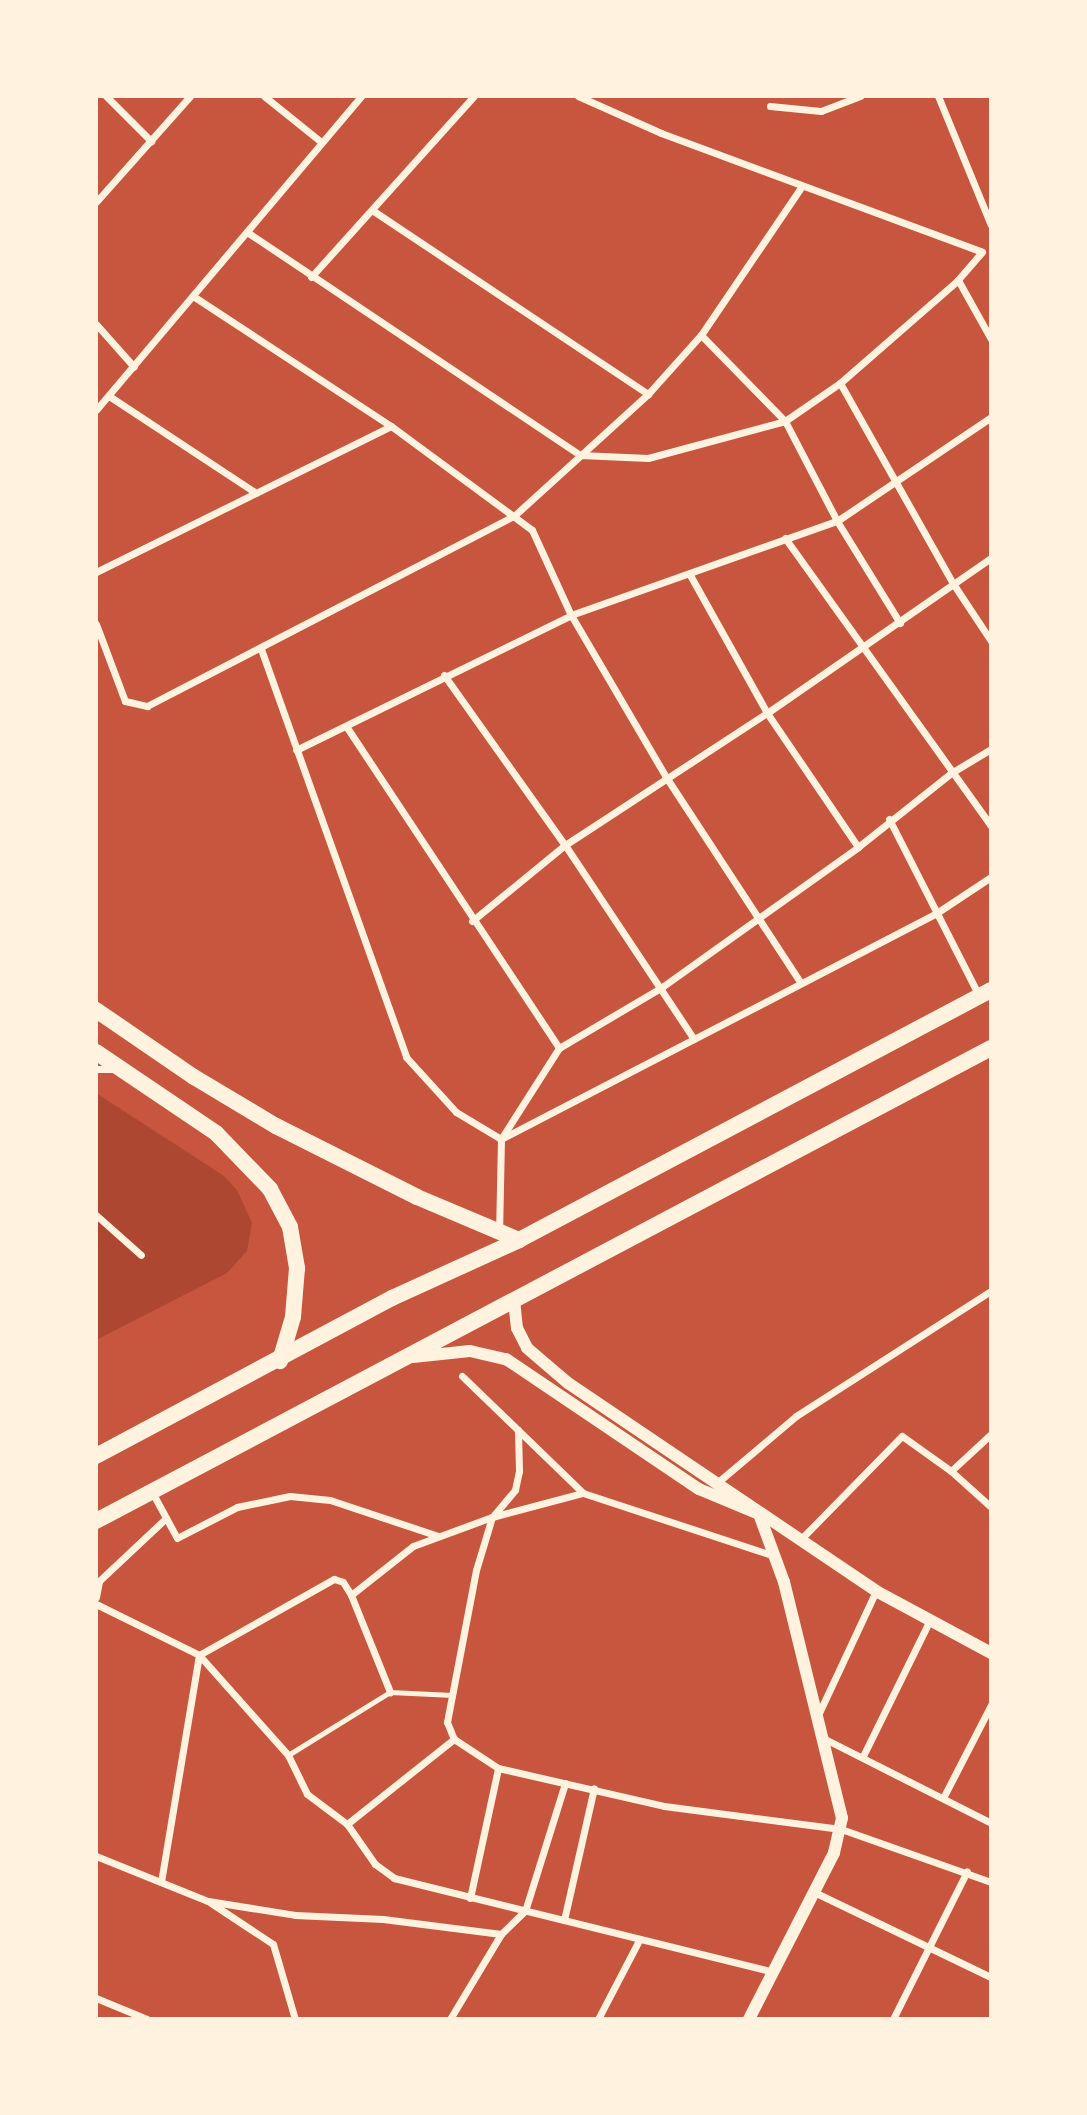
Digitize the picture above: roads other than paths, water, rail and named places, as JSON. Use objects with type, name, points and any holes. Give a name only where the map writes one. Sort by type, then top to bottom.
[{"type":"main road","points":[[96,1456],[280,1361],[392,1298],[519,1240],[985,993]]},
{"type":"main road","points":[[96,1010],[194,1077],[276,1126],[382,1181],[519,1240]]},
{"type":"main road","points":[[96,1521],[397,1359],[991,1048]]},
{"type":"main road","points":[[96,1052],[239,1152],[282,1208],[295,1248],[297,1293],[280,1361]]},
{"type":"street","points":[[106,96],[151,141]]},
{"type":"street","points":[[96,202],[190,96]]},
{"type":"street","points":[[264,96],[320,141]]},
{"type":"street","points":[[96,410],[247,232],[320,141],[361,96]]},
{"type":"street","points":[[311,276],[474,96]]},
{"type":"street","points":[[578,96],[802,186],[991,256]]},
{"type":"street","points":[[770,106],[821,111],[860,96]]},
{"type":"street","points":[[938,96],[991,225]]},
{"type":"street","points":[[96,624],[125,701],[136,707],[147,706],[261,649],[515,514],[648,394],[701,335],[802,186]]},
{"type":"street","points":[[372,210],[648,394]]},
{"type":"street","points":[[247,232],[580,455],[648,458],[785,421],[840,383],[958,280],[982,253]]},
{"type":"street","points":[[958,280],[991,339]]},
{"type":"street","points":[[193,296],[391,426],[515,514],[532,530],[571,615],[666,777],[761,918],[801,983]]},
{"type":"street","points":[[96,324],[134,367]]},
{"type":"street","points":[[701,335],[785,421],[837,521],[900,623]]},
{"type":"street","points":[[840,383],[954,585],[991,641]]},
{"type":"street","points":[[109,396],[256,493]]},
{"type":"street","points":[[296,750],[571,615],[837,521],[991,417]]},
{"type":"street","points":[[96,572],[391,426]]},
{"type":"street","points":[[785,538],[866,646],[951,773],[991,826]]},
{"type":"street","points":[[472,921],[565,845],[767,713],[991,558]]},
{"type":"street","points":[[690,575],[767,713],[858,847]]},
{"type":"street","points":[[261,649],[406,1057],[456,1112],[501,1139]]},
{"type":"street","points":[[444,676],[565,845],[662,987],[694,1039]]},
{"type":"street","points":[[346,726],[472,921],[559,1048]]},
{"type":"street","points":[[499,1231],[501,1139],[559,1048],[662,987],[858,847],[951,773],[991,749]]},
{"type":"street","points":[[889,820],[935,914],[985,993]]},
{"type":"street","points":[[501,1139],[935,914],[991,877]]},
{"type":"street","points":[[96,1069],[122,1069]]},
{"type":"street","points":[[96,1215],[141,1255]]},
{"type":"street","points":[[718,1482],[796,1416],[991,1291]]},
{"type":"street","points":[[514,1300],[517,1328],[535,1357],[593,1402],[718,1482],[759,1514],[876,1591],[991,1653]]},
{"type":"street","points":[[397,1359],[452,1351],[506,1359],[699,1489],[759,1514],[777,1557],[825,1739],[841,1829],[814,1892],[749,2019]]},
{"type":"street","points":[[462,1376],[583,1493],[777,1557]]},
{"type":"street","points":[[518,1430],[519,1471],[515,1490],[492,1517],[476,1570],[447,1722],[453,1739],[498,1768],[664,1806],[841,1829],[967,1871],[991,1882]]},
{"type":"street","points":[[951,1471],[991,1433]]},
{"type":"street","points":[[799,1541],[895,1439],[911,1439],[991,1507]]},
{"type":"street","points":[[152,1491],[177,1538],[186,1537],[237,1507],[290,1496],[330,1500],[438,1536]]},
{"type":"street","points":[[351,1595],[385,1564],[438,1536],[492,1517],[583,1493]]},
{"type":"street","points":[[96,1597],[99,1581],[166,1518]]},
{"type":"street","points":[[161,1882],[200,1655],[324,1581],[343,1582],[351,1595],[390,1692]]},
{"type":"street","points":[[818,1713],[876,1591]]},
{"type":"street","points":[[96,1604],[200,1655],[288,1755],[307,1794],[346,1824],[375,1864],[394,1878],[564,1920],[638,1942],[773,1972]]},
{"type":"street","points":[[863,1756],[930,1620]]},
{"type":"street","points":[[943,1798],[987,1724],[991,1705]]},
{"type":"street","points":[[346,1824],[453,1739]]},
{"type":"street","points":[[825,1739],[991,1823]]},
{"type":"street","points":[[470,1898],[498,1768]]},
{"type":"street","points":[[450,2019],[501,1934],[525,1911],[565,1783]]},
{"type":"street","points":[[564,1920],[594,1788]]},
{"type":"street","points":[[96,1856],[208,1901],[273,1944],[295,2019]]},
{"type":"street","points":[[893,2019],[967,1871]]},
{"type":"street","points":[[814,1892],[991,1977]]},
{"type":"street","points":[[208,1901],[295,1915],[383,1919],[501,1934]]},
{"type":"street","points":[[598,2019],[638,1942]]},
{"type":"street","points":[[96,1998],[147,2019]]},
{"type":"lane","points":[[288,1755],[390,1692],[454,1695]]}]
